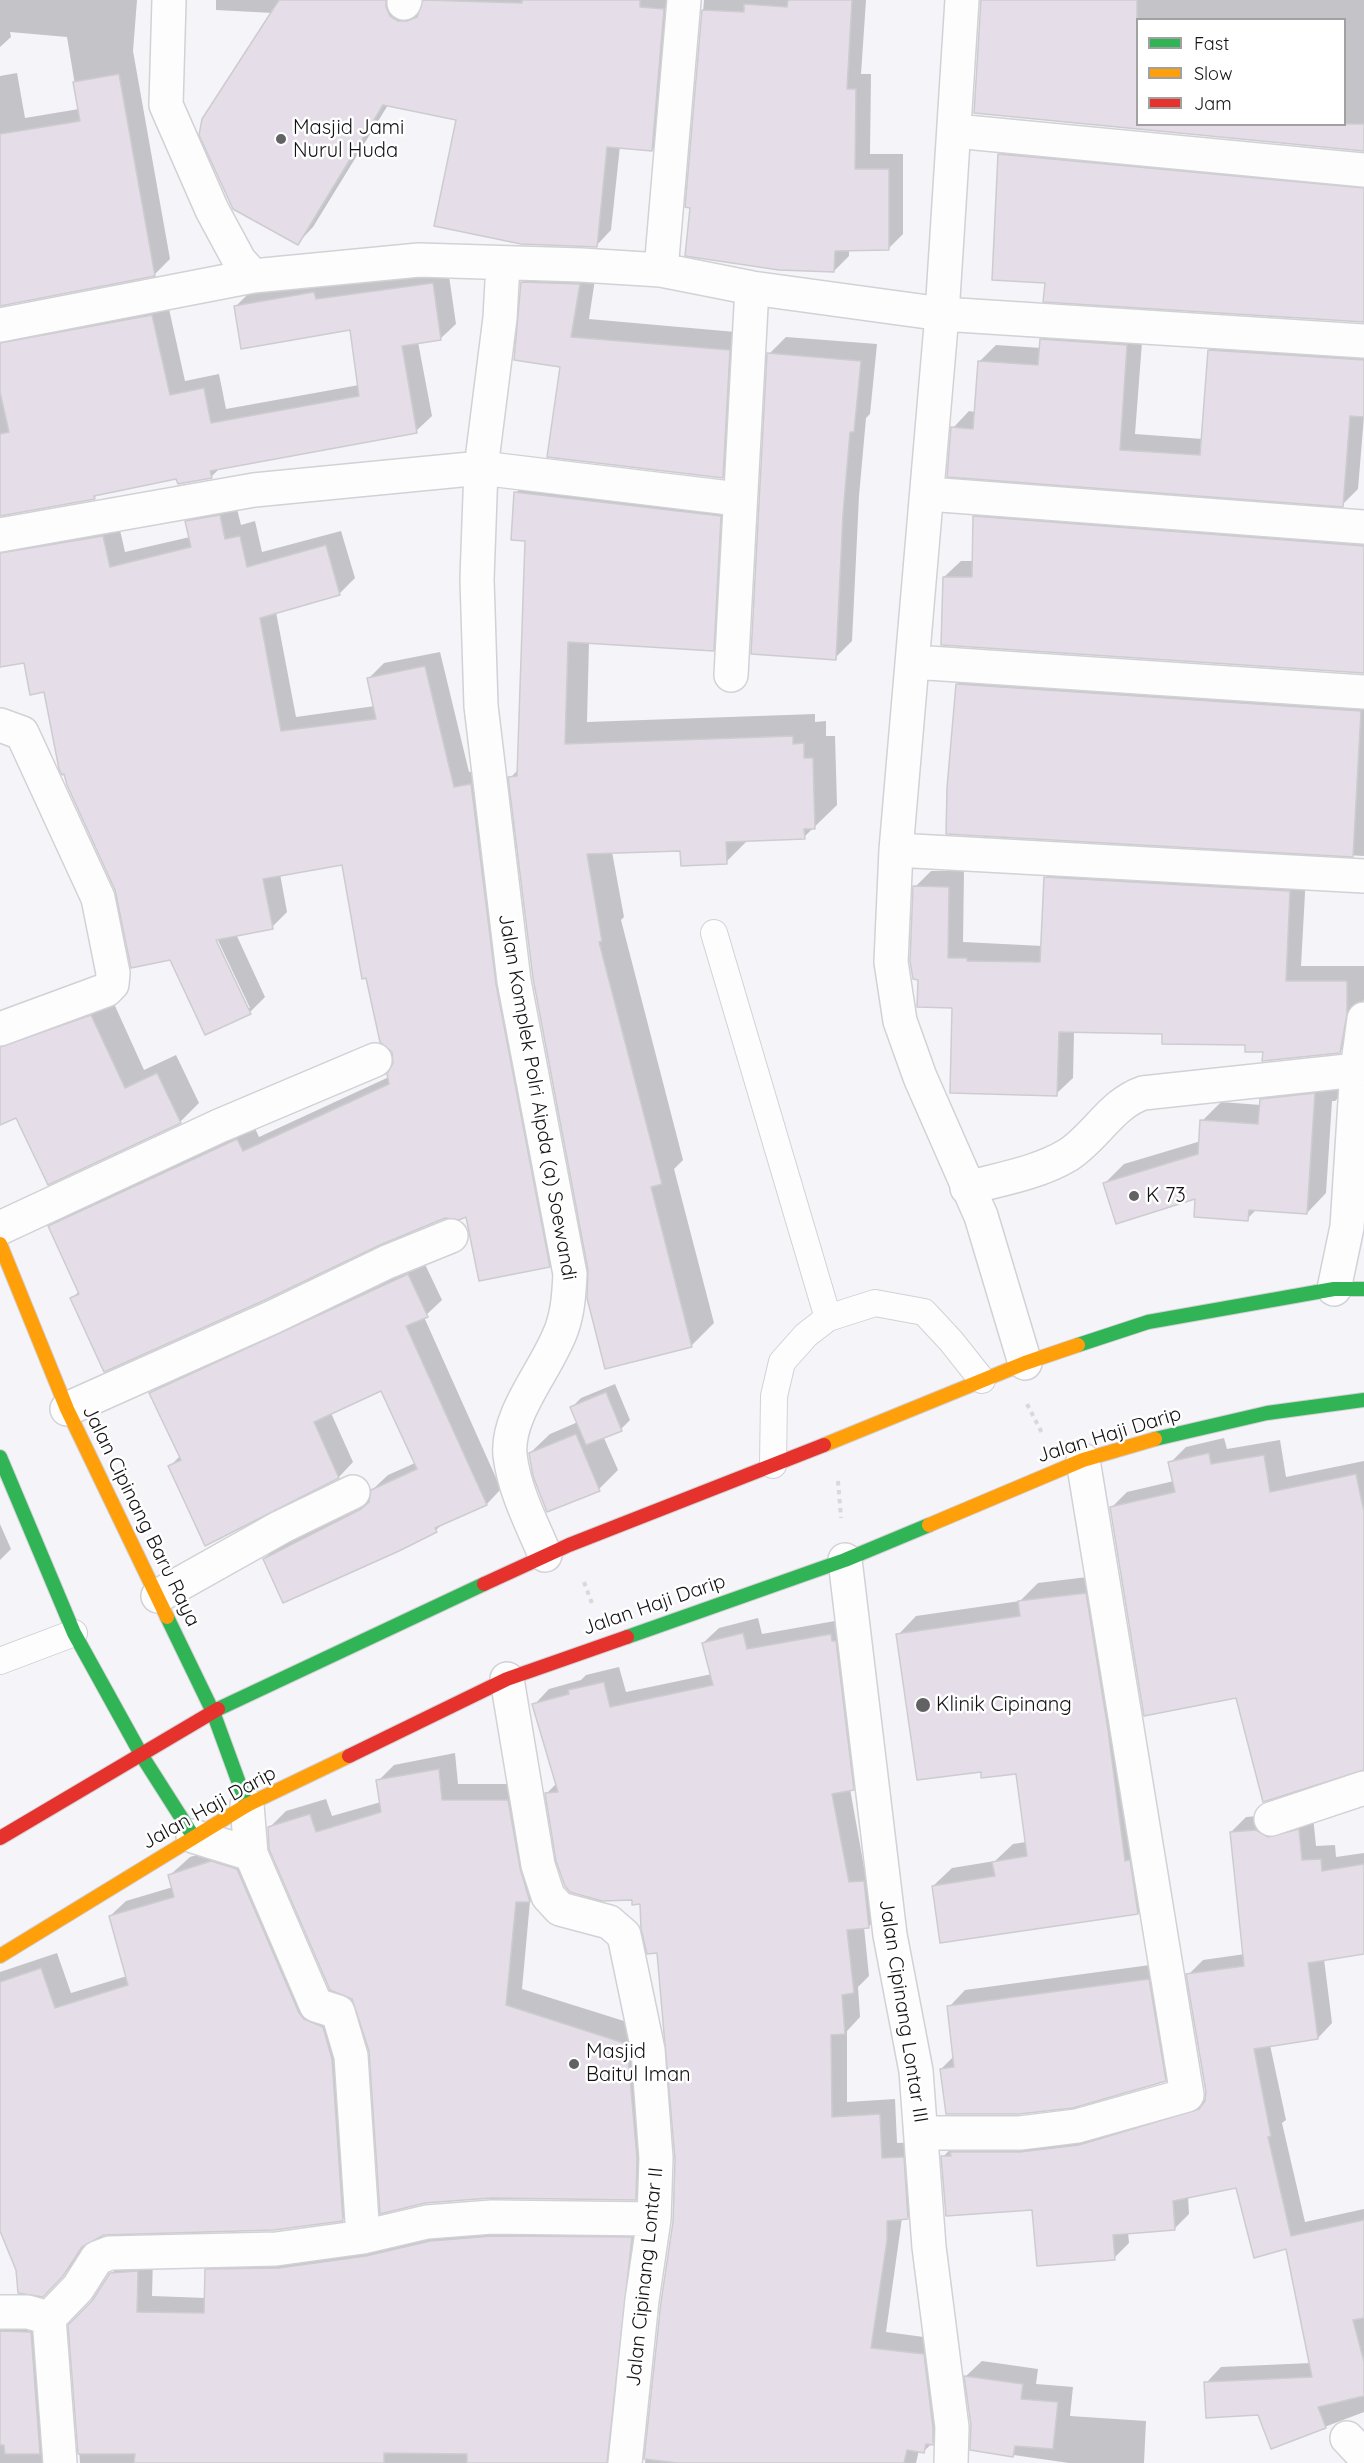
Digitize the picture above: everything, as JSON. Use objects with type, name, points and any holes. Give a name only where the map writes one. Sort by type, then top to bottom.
[{"type":"main road","name":"Jalan Cipinang Baru Raya","points":[[0,1244],[67,1409],[213,1712],[247,1805]]},
{"type":"main road","points":[[0,1838],[213,1712],[557,1550],[835,1441],[1016,1366],[1148,1322],[1349,1290]]},
{"type":"main road","name":"Jalan Haji Darip","points":[[0,1956],[247,1805],[507,1679],[607,1641],[844,1560],[1072,1464],[1172,1434],[1267,1413],[1364,1400]]},
{"type":"main road","points":[[0,1457],[74,1633],[142,1756],[193,1836]]},
{"type":"street","points":[[169,0],[166,105],[212,210],[239,260],[253,276]]},
{"type":"street","points":[[661,270],[684,0]]},
{"type":"street","points":[[962,0],[942,314],[896,850],[891,962],[900,1021],[920,1077],[981,1216],[1016,1366]]},
{"type":"street","points":[[955,131],[1364,170]]},
{"type":"street","points":[[0,325],[253,276],[419,260],[661,270],[752,288],[942,314],[1364,341]]},
{"type":"street","name":"Jalan Komplek Polri Aipda (a) Soewandi","points":[[503,264],[500,318],[481,468],[477,579],[481,706],[514,981],[570,1274],[569,1298],[561,1330],[514,1426],[510,1454],[521,1497],[557,1550]]},
{"type":"street","points":[[731,675],[738,499],[752,288]]},
{"type":"street","points":[[0,534],[254,490],[481,468],[738,499]]},
{"type":"street","points":[[928,494],[1364,527]]},
{"type":"street","points":[[913,662],[1364,692]]},
{"type":"street","points":[[0,725],[22,733],[98,898],[113,973],[112,984],[106,990],[0,1029]]},
{"type":"street","points":[[896,850],[1364,876]]},
{"type":"street","points":[[967,1188],[1030,1172],[1068,1155],[1093,1135],[1131,1097],[1361,1045],[1347,1227],[1349,1290]]},
{"type":"street","points":[[0,1228],[219,1126],[375,1060]]},
{"type":"street","points":[[67,1409],[273,1317],[387,1262],[451,1236]]},
{"type":"street","points":[[921,2133],[1020,2133],[1077,2126],[1186,2095],[1072,1464]]},
{"type":"street","points":[[158,1596],[281,1527],[353,1492]]},
{"type":"street","name":"Jalan Cipinang Lontar III","points":[[844,1560],[890,1935],[916,2071],[929,2247],[952,2427],[951,2463]]},
{"type":"street","name":"Jalan Cipinang Lontar II","points":[[507,1679],[538,1865],[548,1896],[560,1909],[609,1922],[624,1935],[648,2050],[656,2158],[654,2220],[642,2300],[625,2463]]},
{"type":"street","points":[[1271,1819],[1364,1788]]},
{"type":"street","points":[[247,1805],[251,1854],[316,2005],[320,2009],[338,2012],[351,2056],[363,2237]]},
{"type":"street","points":[[193,1836],[251,1854]]},
{"type":"street","points":[[60,2463],[49,2318],[78,2288],[97,2258],[110,2253],[276,2249],[363,2237],[427,2222],[492,2217],[654,2220]]},
{"type":"street","points":[[0,2312],[28,2312],[49,2318]]},
{"type":"lane","points":[[714,933],[828,1318]]},
{"type":"lane","points":[[773,1465],[774,1396],[782,1362],[807,1335],[828,1318],[875,1303],[924,1312],[951,1341],[981,1380]]},
{"type":"lane","points":[[0,1661],[74,1633]]},
{"type":"path","points":[[1016,1366],[1072,1464]]},
{"type":"path","points":[[835,1441],[844,1560]]},
{"type":"path","points":[[557,1550],[607,1641]]},
{"type":"building","points":[[279,0],[386,0],[390,16],[398,21],[407,21],[417,17],[423,0],[522,3],[522,0],[640,0],[640,7],[664,9],[652,151],[607,147],[597,247],[521,244],[434,226],[456,120],[383,105],[298,245],[233,209],[199,135],[202,119]]},
{"type":"building","points":[[788,0],[852,0],[847,89],[856,89],[855,169],[889,169],[889,250],[835,251],[834,272],[779,270],[685,256],[690,208],[685,207],[702,10],[744,12],[744,4],[787,7]]},
{"type":"building","points":[[981,0],[1137,0],[1136,126],[1346,126],[1346,124],[1364,124],[1364,151],[974,113]]},
{"type":"building","points":[[119,74],[155,276],[0,306],[0,134],[80,121],[73,82]]},
{"type":"building","points":[[998,154],[1364,188],[1364,322],[1043,302],[1045,283],[992,280]]},
{"type":"building","points":[[521,282],[580,284],[571,337],[730,350],[723,478],[547,457],[560,367],[514,360]]},
{"type":"building","points":[[433,283],[441,340],[402,346],[417,433],[210,471],[212,478],[178,484],[176,479],[94,496],[95,499],[0,516],[0,434],[9,432],[0,392],[0,343],[152,315],[170,395],[204,388],[211,423],[359,396],[350,330],[241,349],[234,306],[314,292],[316,299]]},
{"type":"building","points":[[1040,339],[1127,345],[1120,450],[1200,455],[1208,350],[1364,360],[1364,417],[1350,416],[1343,507],[947,477],[951,427],[973,429],[978,361],[1038,365]]},
{"type":"building","points":[[767,353],[861,361],[854,432],[850,432],[843,514],[836,660],[751,654]]},
{"type":"building","points":[[514,492],[721,516],[714,651],[568,642],[565,744],[793,736],[793,744],[804,743],[804,758],[813,758],[815,829],[804,829],[805,839],[726,842],[727,864],[681,866],[680,851],[587,854],[602,941],[599,942],[662,1184],[651,1187],[692,1347],[605,1369],[587,1298],[588,1270],[533,978],[508,777],[517,776],[525,541],[511,540]]},
{"type":"building","points":[[220,515],[225,539],[240,536],[247,567],[326,545],[340,595],[260,618],[281,731],[376,719],[367,678],[425,666],[454,787],[471,784],[496,984],[550,1267],[479,1281],[466,1217],[459,1220],[445,1218],[380,1245],[265,1300],[104,1372],[70,1298],[79,1294],[48,1226],[237,1139],[243,1151],[389,1084],[387,1074],[393,1063],[392,1052],[380,1042],[366,978],[362,979],[342,865],[263,879],[273,929],[216,940],[251,1014],[205,1035],[170,960],[131,968],[115,890],[64,774],[62,775],[59,769],[44,692],[30,695],[24,663],[0,667],[0,553],[103,536],[110,567],[191,547],[185,521]]},
{"type":"building","points":[[973,516],[1364,546],[1364,673],[941,645],[943,577],[972,577]]},
{"type":"building","points":[[956,684],[1361,711],[1353,857],[946,834],[947,788]]},
{"type":"building","points":[[1044,877],[1290,891],[1286,981],[1347,981],[1347,1014],[1340,1053],[1262,1061],[1263,1052],[1245,1052],[1245,1045],[1162,1044],[1162,1034],[1059,1032],[1057,1096],[950,1093],[952,1008],[917,1007],[918,980],[913,979],[910,961],[913,886],[949,887],[948,958],[967,958],[967,961],[1040,962]]},
{"type":"building","points":[[91,1015],[125,1088],[157,1073],[181,1123],[48,1185],[16,1118],[0,1125],[0,1047]]},
{"type":"building","points":[[1315,1093],[1307,1214],[1249,1210],[1248,1221],[1194,1217],[1195,1199],[1116,1224],[1103,1183],[1198,1154],[1200,1120],[1258,1124],[1260,1099]]},
{"type":"building","points":[[408,1274],[428,1317],[406,1326],[487,1505],[435,1528],[437,1532],[399,1551],[283,1603],[263,1559],[361,1509],[369,1502],[371,1490],[417,1469],[381,1391],[314,1422],[339,1478],[205,1546],[168,1466],[181,1460],[149,1393]]},
{"type":"building","points":[[606,1392],[622,1431],[586,1445],[570,1407]]},
{"type":"building","points":[[576,1434],[600,1491],[547,1512],[533,1476],[529,1453]]},
{"type":"building","points":[[1209,1453],[1211,1464],[1264,1455],[1270,1492],[1356,1474],[1364,1512],[1364,1770],[1263,1802],[1236,1698],[1144,1716],[1110,1507],[1175,1492],[1168,1462]]},
{"type":"building","points":[[1086,1593],[1108,1730],[1125,1861],[1130,1860],[1138,1914],[940,1943],[932,1886],[995,1876],[992,1862],[1027,1856],[1016,1774],[981,1778],[981,1772],[917,1780],[896,1634],[1020,1616],[1018,1601]]},
{"type":"building","points":[[743,1633],[747,1649],[831,1634],[832,1641],[836,1641],[854,1790],[832,1794],[849,1882],[864,1881],[869,1928],[847,1930],[854,1993],[842,1995],[845,2034],[831,2035],[832,2117],[880,2114],[882,2158],[904,2157],[908,2219],[887,2221],[887,2240],[871,2348],[924,2354],[933,2445],[926,2444],[924,2453],[907,2450],[904,2463],[678,2463],[644,2459],[661,2302],[673,2222],[675,2159],[657,1953],[647,1954],[641,1929],[640,1904],[632,1905],[632,1900],[602,1901],[570,1892],[565,1886],[556,1861],[545,1793],[558,1792],[532,1704],[569,1694],[568,1690],[604,1682],[610,1707],[713,1685],[702,1643]]},
{"type":"building","points":[[439,1769],[442,1800],[508,1800],[520,1868],[530,1902],[516,1902],[506,2005],[627,2044],[637,2158],[636,2200],[491,2198],[425,2203],[380,2214],[369,2051],[352,1999],[330,1990],[269,1849],[268,1827],[310,1814],[316,1832],[381,1812],[376,1780]]},
{"type":"building","points":[[1299,1829],[1302,1860],[1321,1859],[1322,1871],[1364,1864],[1364,1954],[1308,1963],[1318,2039],[1254,2049],[1271,2136],[1268,2137],[1291,2236],[1364,2220],[1364,2318],[1353,2320],[1364,2362],[1364,2396],[1318,2407],[1326,2428],[1271,2449],[1258,2415],[1206,2418],[1204,2382],[1312,2377],[1286,2249],[1254,2258],[1236,2188],[1173,2201],[1175,2230],[1113,2235],[1115,2260],[1037,2266],[1032,2210],[946,2216],[941,2156],[951,2156],[950,2152],[1020,2152],[1079,2145],[1199,2109],[1205,2101],[1206,2092],[1186,1974],[1244,1966],[1230,1832],[1256,1830],[1268,1837]]},
{"type":"building","points":[[211,1861],[237,1869],[299,2013],[304,2019],[323,2027],[332,2059],[343,2221],[274,2230],[104,2235],[82,2247],[63,2276],[43,2297],[18,2293],[16,2270],[0,2231],[0,1982],[41,1968],[55,2008],[128,1985],[109,1916],[174,1897],[168,1875]]},
{"type":"building","points":[[1149,1979],[1166,2081],[1073,2108],[1019,2114],[946,2114],[940,2069],[954,2067],[947,2006]]},
{"type":"building","points":[[493,2236],[632,2237],[607,2463],[467,2463],[467,2454],[384,2453],[384,2463],[134,2463],[135,2454],[78,2454],[68,2325],[92,2301],[110,2273],[138,2271],[137,2312],[204,2313],[205,2269],[279,2268],[366,2256],[430,2241]]},
{"type":"building","points":[[0,2331],[31,2332],[40,2454],[5,2454],[4,2445],[0,2445]]},
{"type":"building","points":[[964,2376],[1023,2384],[1021,2399],[1058,2402],[1053,2449],[1015,2446],[1013,2457],[970,2450],[971,2425]]},
{"type":"traffic: fast","points":[[1078,1345],[1148,1322],[1334,1289],[1364,1289]]},
{"type":"traffic: fast","points":[[1155,1439],[1267,1413],[1364,1400]]},
{"type":"traffic: fast","points":[[0,1457],[74,1633],[142,1756],[193,1836]]},
{"type":"traffic: fast","points":[[627,1637],[845,1560],[929,1525]]},
{"type":"traffic: fast","points":[[218,1709],[484,1584]]},
{"type":"traffic: fast","points":[[167,1617],[213,1712],[247,1805]]},
{"type":"traffic: slow","points":[[0,1244],[67,1409],[167,1617]]},
{"type":"traffic: slow","points":[[824,1445],[1025,1363],[1078,1345]]},
{"type":"traffic: slow","points":[[929,1525],[1083,1460],[1155,1439]]},
{"type":"traffic: slow","points":[[0,1956],[247,1805],[349,1756]]},
{"type":"traffic: jam","points":[[484,1584],[569,1545],[824,1445]]},
{"type":"traffic: jam","points":[[349,1756],[507,1679],[627,1637]]},
{"type":"traffic: jam","points":[[0,1838],[218,1709]]},
{"type":"place","name":"Masjid Jami Nurul Huda","points":[[281,139]]},
{"type":"place","name":"K 73","points":[[1134,1196]]},
{"type":"place","name":"Klinik Cipinang","points":[[923,1705]]},
{"type":"place","name":"Masjid Baitul Iman","points":[[574,2064]]}]
